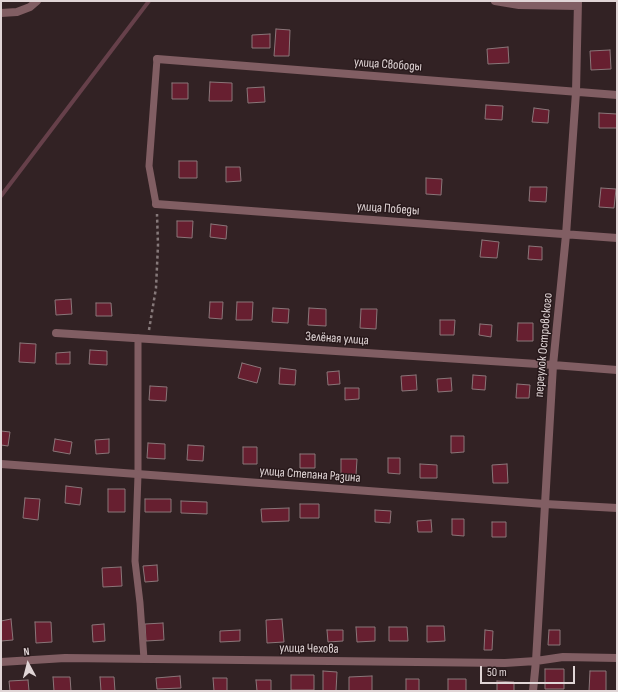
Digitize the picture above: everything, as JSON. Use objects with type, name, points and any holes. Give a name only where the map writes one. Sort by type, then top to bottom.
[{"type":"street","points":[[1,13],[17,12],[30,7],[37,1]]},
{"type":"street","points":[[495,1],[519,5],[578,3]]},
{"type":"street","name":"переулок Островского","points":[[533,691],[553,364],[566,235],[576,92],[578,3]]},
{"type":"street","name":"улица Свободы","points":[[157,59],[617,94]]},
{"type":"street","name":"улица Победы","points":[[156,204],[617,238]]},
{"type":"street","name":"Зелёная улица","points":[[56,333],[553,364],[617,370]]},
{"type":"street","name":"улица Степана Разина","points":[[1,464],[138,475],[617,508]]},
{"type":"street","name":"улица Чехова","points":[[1,662],[65,658],[505,663],[536,661],[563,657],[617,658]]},
{"type":"lane","points":[[156,204],[149,166],[157,59]]},
{"type":"lane","points":[[138,338],[138,475],[134,561],[140,603],[144,659]]},
{"type":"path","points":[[148,339],[156,288],[158,245],[156,204]]},
{"type":"building","points":[[276,29],[290,30],[289,56],[274,56]]},
{"type":"building","points":[[270,34],[270,48],[252,48],[252,35]]},
{"type":"building","points":[[508,47],[509,63],[488,64],[487,49]]},
{"type":"building","points":[[610,50],[611,69],[591,70],[590,51]]},
{"type":"building","points":[[210,82],[232,83],[232,101],[209,101]]},
{"type":"building","points":[[172,83],[188,83],[188,99],[172,99]]},
{"type":"building","points":[[264,87],[265,102],[248,103],[247,88]]},
{"type":"building","points":[[486,105],[503,106],[502,120],[485,119]]},
{"type":"building","points":[[534,108],[549,110],[548,123],[532,122]]},
{"type":"building","points":[[599,113],[617,114],[617,128],[599,128]]},
{"type":"building","points":[[179,161],[197,161],[197,178],[179,178]]},
{"type":"building","points":[[226,167],[240,167],[241,181],[226,182]]},
{"type":"building","points":[[426,178],[442,179],[441,195],[426,194]]},
{"type":"building","points":[[530,187],[547,187],[546,202],[529,201]]},
{"type":"building","points":[[601,188],[616,189],[614,208],[599,207]]},
{"type":"building","points":[[177,221],[193,221],[192,238],[177,237]]},
{"type":"building","points":[[211,224],[227,226],[226,239],[210,237]]},
{"type":"building","points":[[482,240],[499,242],[497,258],[480,257]]},
{"type":"building","points":[[529,246],[542,247],[542,260],[528,259]]},
{"type":"building","points":[[71,299],[72,314],[56,315],[55,300]]},
{"type":"building","points":[[210,302],[223,302],[222,319],[209,318]]},
{"type":"building","points":[[237,302],[253,302],[252,320],[236,320]]},
{"type":"building","points":[[96,303],[111,303],[112,316],[96,316]]},
{"type":"building","points":[[273,308],[289,309],[288,323],[272,322]]},
{"type":"building","points":[[309,308],[326,309],[326,326],[308,325]]},
{"type":"building","points":[[361,309],[377,309],[376,329],[360,328]]},
{"type":"building","points":[[440,320],[455,320],[454,335],[440,335]]},
{"type":"building","points":[[518,323],[533,323],[533,341],[517,341]]},
{"type":"building","points":[[480,324],[492,325],[491,337],[479,335]]},
{"type":"building","points":[[20,343],[36,344],[35,363],[19,362]]},
{"type":"building","points":[[90,350],[107,351],[107,365],[89,364]]},
{"type":"building","points":[[70,352],[70,364],[56,364],[56,353]]},
{"type":"building","points":[[242,363],[261,368],[257,383],[238,378]]},
{"type":"building","points":[[280,368],[296,370],[295,385],[279,384]]},
{"type":"building","points":[[339,371],[340,384],[328,385],[327,372]]},
{"type":"building","points":[[416,375],[417,390],[402,391],[401,376]]},
{"type":"building","points":[[473,375],[486,376],[485,390],[472,389]]},
{"type":"building","points":[[451,378],[452,391],[438,392],[437,379]]},
{"type":"building","points":[[517,384],[530,385],[529,398],[516,398]]},
{"type":"building","points":[[150,386],[167,387],[166,401],[149,400]]},
{"type":"building","points":[[345,388],[359,388],[359,399],[345,400]]},
{"type":"building","points":[[1,431],[10,432],[8,446],[1,445]]},
{"type":"building","points":[[451,436],[464,436],[464,452],[451,453]]},
{"type":"building","points":[[55,439],[72,442],[70,454],[53,451]]},
{"type":"building","points":[[109,439],[109,453],[96,454],[95,440]]},
{"type":"building","points":[[148,443],[165,444],[165,459],[147,458]]},
{"type":"building","points":[[188,445],[204,446],[203,461],[187,460]]},
{"type":"building","points":[[243,447],[257,447],[257,464],[243,464]]},
{"type":"building","points":[[300,454],[315,454],[315,468],[300,468]]},
{"type":"building","points":[[388,458],[400,458],[400,474],[388,473]]},
{"type":"building","points":[[341,459],[357,459],[356,475],[341,475]]},
{"type":"building","points":[[420,464],[437,465],[437,478],[420,478]]},
{"type":"building","points":[[507,464],[508,483],[493,483],[492,465]]},
{"type":"building","points":[[66,486],[82,488],[80,505],[65,503]]},
{"type":"building","points":[[108,489],[125,489],[125,512],[108,512]]},
{"type":"building","points":[[25,498],[40,499],[38,520],[23,518]]},
{"type":"building","points":[[145,499],[171,499],[171,512],[145,512]]},
{"type":"building","points":[[181,501],[207,502],[207,514],[181,513]]},
{"type":"building","points":[[300,504],[319,504],[319,518],[300,518]]},
{"type":"building","points":[[289,508],[289,521],[262,522],[261,509]]},
{"type":"building","points":[[375,510],[391,511],[390,523],[375,522]]},
{"type":"building","points":[[452,519],[464,519],[464,536],[452,535]]},
{"type":"building","points":[[431,520],[432,532],[418,532],[417,521]]},
{"type":"building","points":[[492,522],[506,522],[506,537],[492,537]]},
{"type":"building","points":[[157,565],[158,581],[145,582],[143,566]]},
{"type":"building","points":[[121,567],[122,586],[103,587],[102,568]]},
{"type":"building","points":[[11,619],[13,640],[1,641],[1,621]]},
{"type":"building","points":[[282,619],[284,642],[267,643],[266,620]]},
{"type":"building","points":[[35,622],[51,622],[52,642],[36,643]]},
{"type":"building","points":[[163,623],[164,640],[146,641],[145,624]]},
{"type":"building","points":[[104,624],[105,641],[93,642],[92,625]]},
{"type":"building","points":[[427,626],[444,626],[445,641],[427,642]]},
{"type":"building","points":[[356,627],[375,627],[375,641],[357,642]]},
{"type":"building","points":[[389,627],[407,627],[408,641],[389,641]]},
{"type":"building","points":[[240,630],[240,641],[220,642],[220,631]]},
{"type":"building","points":[[327,630],[343,630],[343,641],[328,642]]},
{"type":"building","points":[[485,630],[493,631],[492,650],[484,650]]},
{"type":"building","points":[[549,630],[560,630],[560,645],[548,645]]},
{"type":"building","points":[[545,669],[564,669],[564,689],[545,689]]},
{"type":"building","points":[[323,671],[337,672],[336,691],[323,691]]},
{"type":"building","points":[[590,671],[606,671],[606,691],[589,691]]},
{"type":"building","points":[[291,675],[314,675],[314,690],[291,690]]},
{"type":"building","points":[[180,676],[181,688],[157,689],[156,678]]},
{"type":"building","points":[[372,676],[372,691],[349,691],[349,677]]},
{"type":"building","points":[[53,677],[70,677],[71,691],[54,691]]},
{"type":"building","points":[[100,677],[114,677],[115,691],[101,691]]},
{"type":"building","points":[[213,678],[227,678],[227,691],[214,691]]},
{"type":"building","points":[[406,679],[419,679],[419,691],[406,691]]},
{"type":"building","points":[[448,679],[466,679],[466,691],[448,691]]},
{"type":"building","points":[[28,680],[29,691],[10,691],[9,681]]},
{"type":"building","points":[[256,680],[271,680],[271,691],[257,691]]},
{"type":"building","points":[[497,681],[514,682],[514,691],[497,691]]},
{"type":"waterway","points":[[1,196],[149,1]]}]
